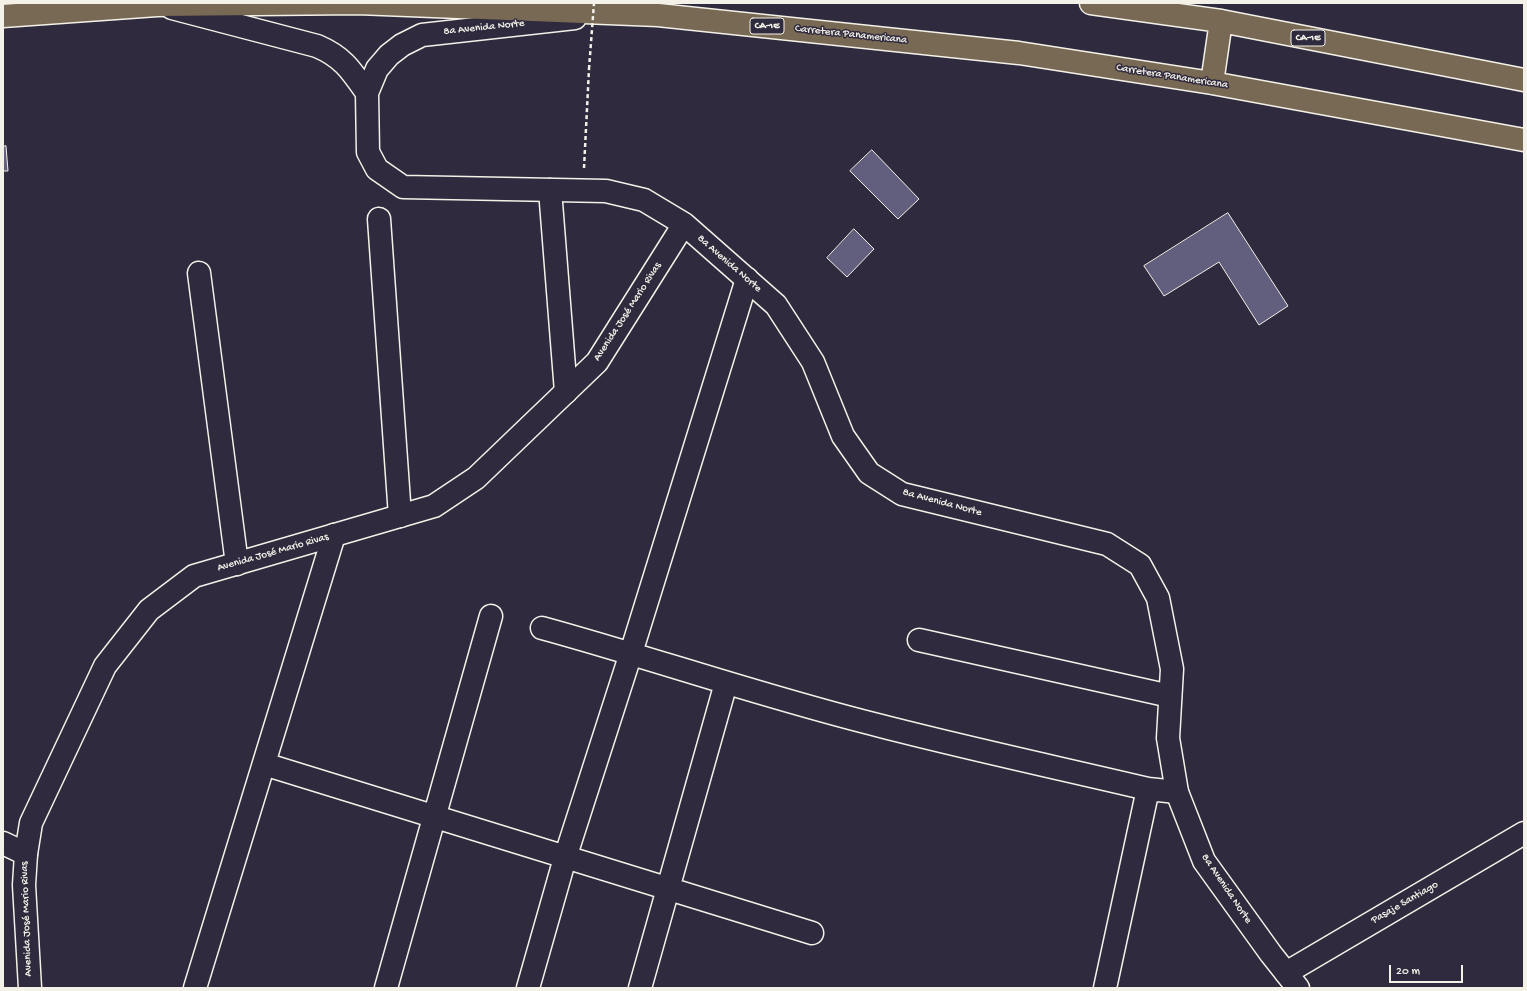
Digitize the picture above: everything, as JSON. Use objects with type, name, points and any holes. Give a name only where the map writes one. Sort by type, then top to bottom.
[{"type":"highway","name":"Carretera Panamericana","points":[[3,16],[157,4],[358,3],[628,13],[1019,53],[1212,83],[1524,140]]},
{"type":"highway","name":"CA-1E","points":[[1091,3],[1221,21],[1524,80]]},
{"type":"highway","points":[[1212,83],[1221,21]]},
{"type":"street","points":[[157,4],[328,50],[341,58],[367,93]]},
{"type":"street","name":"8a Avenida Norte","points":[[628,13],[422,35],[402,45],[389,55],[377,69],[367,93],[368,152],[377,169],[403,188],[606,191],[644,200],[684,224],[776,305],[813,362],[843,436],[869,473],[902,494],[1107,544],[1140,565],[1158,598],[1172,669],[1168,738],[1177,792],[1204,861],[1292,980]]},
{"type":"street","points":[[550,190],[566,392]]},
{"type":"street","points":[[379,219],[400,516]]},
{"type":"street","name":"Avenida José Mario Rivas","points":[[30,988],[24,885],[26,854],[31,823],[105,666],[149,610],[194,576],[434,506],[476,478],[597,362],[684,224]]},
{"type":"street","points":[[199,273],[237,564]]},
{"type":"street","points":[[528,988],[564,858],[631,653],[747,279]]},
{"type":"street","points":[[195,988],[334,535]]},
{"type":"street","points":[[386,988],[491,616]]},
{"type":"street","points":[[542,628],[631,653],[726,683],[880,726],[1148,789],[1177,792]]},
{"type":"street","points":[[918,640],[1170,696]]},
{"type":"street","points":[[640,988],[726,683]]},
{"type":"street","points":[[264,764],[434,816],[564,858],[668,887],[812,934]]},
{"type":"street","points":[[1105,988],[1148,789]]},
{"type":"street","name":"Pasaje Santiago","points":[[1292,980],[1524,833]]},
{"type":"street","points":[[3,843],[26,854]]},
{"type":"path","points":[[583,190],[594,3]]},
{"type":"building","points":[[6,146],[8,171],[3,171],[3,147]]},
{"type":"building","points":[[872,150],[919,199],[898,219],[850,171]]},
{"type":"building","points":[[1228,213],[1288,306],[1259,325],[1219,262],[1164,296],[1144,266]]},
{"type":"building","points":[[854,229],[874,249],[847,277],[827,258]]}]
